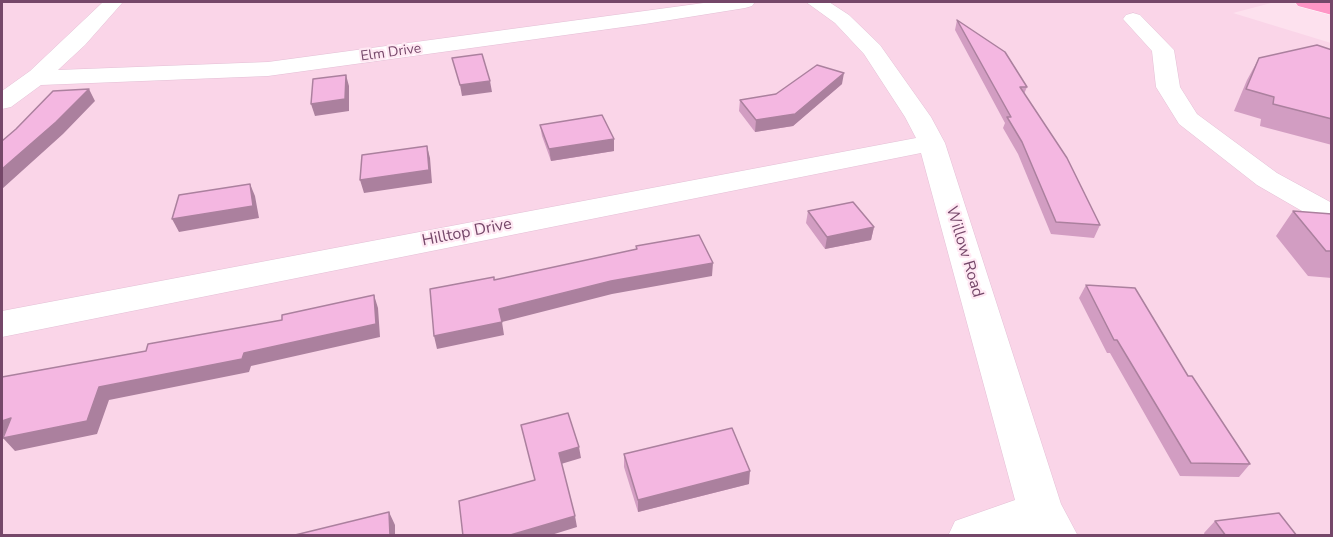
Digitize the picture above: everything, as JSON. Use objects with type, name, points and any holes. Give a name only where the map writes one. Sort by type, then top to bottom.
[{"type":"main road","points":[[1305,2],[1332,9]]},
{"type":"street","points":[[2,102],[35,78],[77,40],[113,2]]},
{"type":"street","name":"Elm Drive","points":[[35,78],[268,69],[633,20],[745,2]]},
{"type":"street","name":"Willow Road","points":[[816,2],[842,19],[873,50],[918,117],[932,143],[1048,524]]},
{"type":"street","points":[[1133,19],[1163,50],[1168,87],[1188,119],[1267,180],[1332,216]]},
{"type":"street","name":"Hilltop Drive","points":[[2,324],[932,143]]},
{"type":"street","points":[[971,536],[1048,524]]},
{"type":"shaded area","points":[[2,2],[1275,2],[1233,13],[1331,43],[1331,535],[2,535]]},
{"type":"building","points":[[957,20],[1005,52],[1027,87],[1020,87],[1067,158],[1100,225],[1056,222],[1022,142],[1007,117],[1011,117]]},
{"type":"building","points":[[1317,45],[1332,50],[1332,119],[1273,104],[1274,97],[1246,89],[1259,58]]},
{"type":"building","points":[[482,54],[490,81],[460,85],[452,58]]},
{"type":"building","points":[[817,65],[844,73],[795,114],[756,120],[740,100],[776,94]]},
{"type":"building","points":[[346,75],[345,99],[311,104],[313,79]]},
{"type":"building","points":[[89,89],[56,122],[2,169],[2,141],[53,91]]},
{"type":"building","points":[[602,115],[614,139],[549,149],[540,125]]},
{"type":"building","points":[[427,146],[429,170],[360,180],[362,155]]},
{"type":"building","points":[[250,184],[253,206],[172,219],[179,195]]},
{"type":"building","points":[[853,202],[874,227],[827,237],[808,211]]},
{"type":"building","points":[[1293,211],[1332,214],[1332,251],[1326,251]]},
{"type":"building","points":[[699,235],[713,263],[611,281],[499,309],[502,322],[434,336],[430,289],[494,277],[494,280],[637,249],[636,246]]},
{"type":"building","points":[[1086,285],[1135,288],[1188,376],[1192,376],[1250,464],[1191,463],[1117,340],[1114,340]]},
{"type":"building","points":[[374,295],[376,324],[244,353],[242,359],[99,387],[87,421],[3,438],[11,418],[2,421],[2,377],[146,351],[148,344],[282,320],[282,315]]},
{"type":"building","points":[[568,413],[579,447],[559,453],[575,516],[507,536],[463,536],[459,501],[535,480],[521,425]]},
{"type":"building","points":[[732,428],[750,471],[638,500],[624,454]]},
{"type":"building","points":[[389,512],[390,536],[291,536]]},
{"type":"building","points":[[1279,513],[1297,536],[1226,536],[1215,521]]}]
